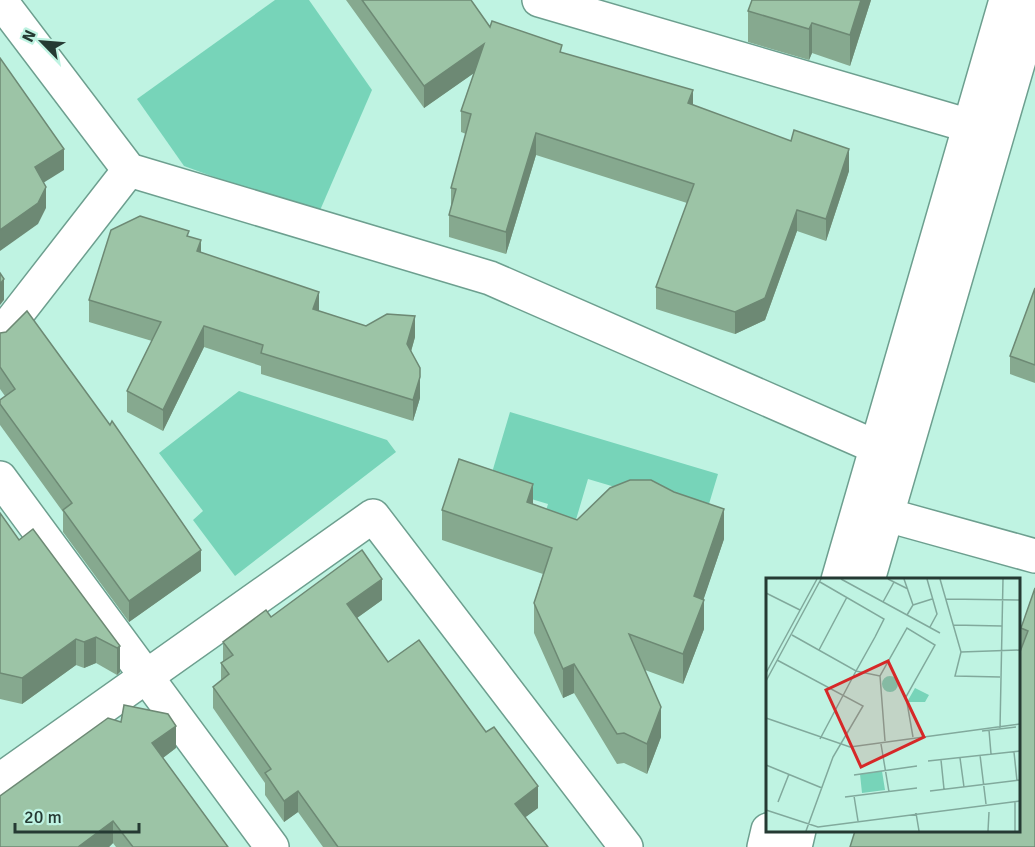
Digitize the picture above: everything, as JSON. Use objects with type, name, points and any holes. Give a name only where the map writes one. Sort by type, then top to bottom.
[{"type":"street","points":[[0,0],[129,170],[490,278],[876,447]]},
{"type":"street","points":[[539,0],[970,126]]},
{"type":"street","points":[[839,578],[1006,0]]},
{"type":"street","points":[[869,578],[1035,5]]},
{"type":"street","points":[[0,336],[129,170]]},
{"type":"street","points":[[0,478],[148,675],[146,678],[272,847]]},
{"type":"street","points":[[887,515],[1035,556]]},
{"type":"street","points":[[0,780],[373,516],[626,847]]},
{"type":"street","points":[[764,847],[768,832]]},
{"type":"street","points":[[795,847],[799,832]]},
{"type":"green space","points":[[275,0],[309,0],[372,90],[318,215],[184,166],[137,99]]},
{"type":"green space","points":[[239,391],[387,440],[396,452],[235,576],[193,520],[203,511],[159,453]]},
{"type":"green space","points":[[510,412],[718,474],[706,514],[588,479],[575,523],[534,550],[548,504],[488,486]]},
{"type":"building","points":[[362,0],[471,0],[490,27],[492,21],[562,45],[560,52],[693,90],[688,103],[791,141],[794,130],[849,149],[826,219],[797,210],[765,298],[735,312],[656,287],[694,184],[536,133],[506,232],[449,215],[456,189],[451,188],[471,114],[461,111],[484,44],[424,86]]},
{"type":"building","points":[[752,0],[861,0],[850,35],[812,23],[809,29],[748,11]]},
{"type":"building","points":[[0,58],[64,149],[35,167],[46,187],[38,203],[0,230]]},
{"type":"building","points":[[140,216],[189,231],[187,236],[201,240],[197,251],[319,292],[313,309],[366,326],[387,314],[415,316],[407,344],[420,368],[420,377],[413,400],[261,353],[263,345],[204,326],[163,410],[127,391],[161,322],[89,300],[111,230]]},
{"type":"building","points":[[1035,288],[1035,365],[1010,356]]},
{"type":"building","points":[[27,311],[110,425],[112,421],[201,550],[129,601],[63,510],[72,503],[0,404],[0,400],[15,389],[0,367],[0,333],[6,332]]},
{"type":"building","points":[[459,459],[533,484],[527,502],[577,520],[610,488],[630,480],[651,480],[674,492],[724,509],[694,596],[704,600],[683,654],[629,634],[661,707],[647,744],[624,733],[617,734],[574,664],[563,669],[534,603],[552,548],[442,510]]},
{"type":"building","points":[[0,513],[19,540],[33,529],[120,646],[117,648],[96,637],[84,642],[76,639],[22,678],[0,673]]},
{"type":"building","points":[[362,550],[382,579],[347,604],[388,662],[419,640],[486,732],[494,727],[538,786],[515,804],[548,847],[338,847],[298,791],[284,801],[265,773],[271,769],[213,687],[229,674],[221,663],[233,655],[223,642],[266,610],[271,617]]},
{"type":"building","points":[[1035,588],[1035,847],[850,847],[855,832],[1020,832],[1020,652],[1028,631],[1021,628]]},
{"type":"building","points":[[124,705],[168,714],[176,726],[152,743],[228,847],[133,847],[113,821],[78,847],[0,847],[0,796],[108,718],[121,722]]}]
